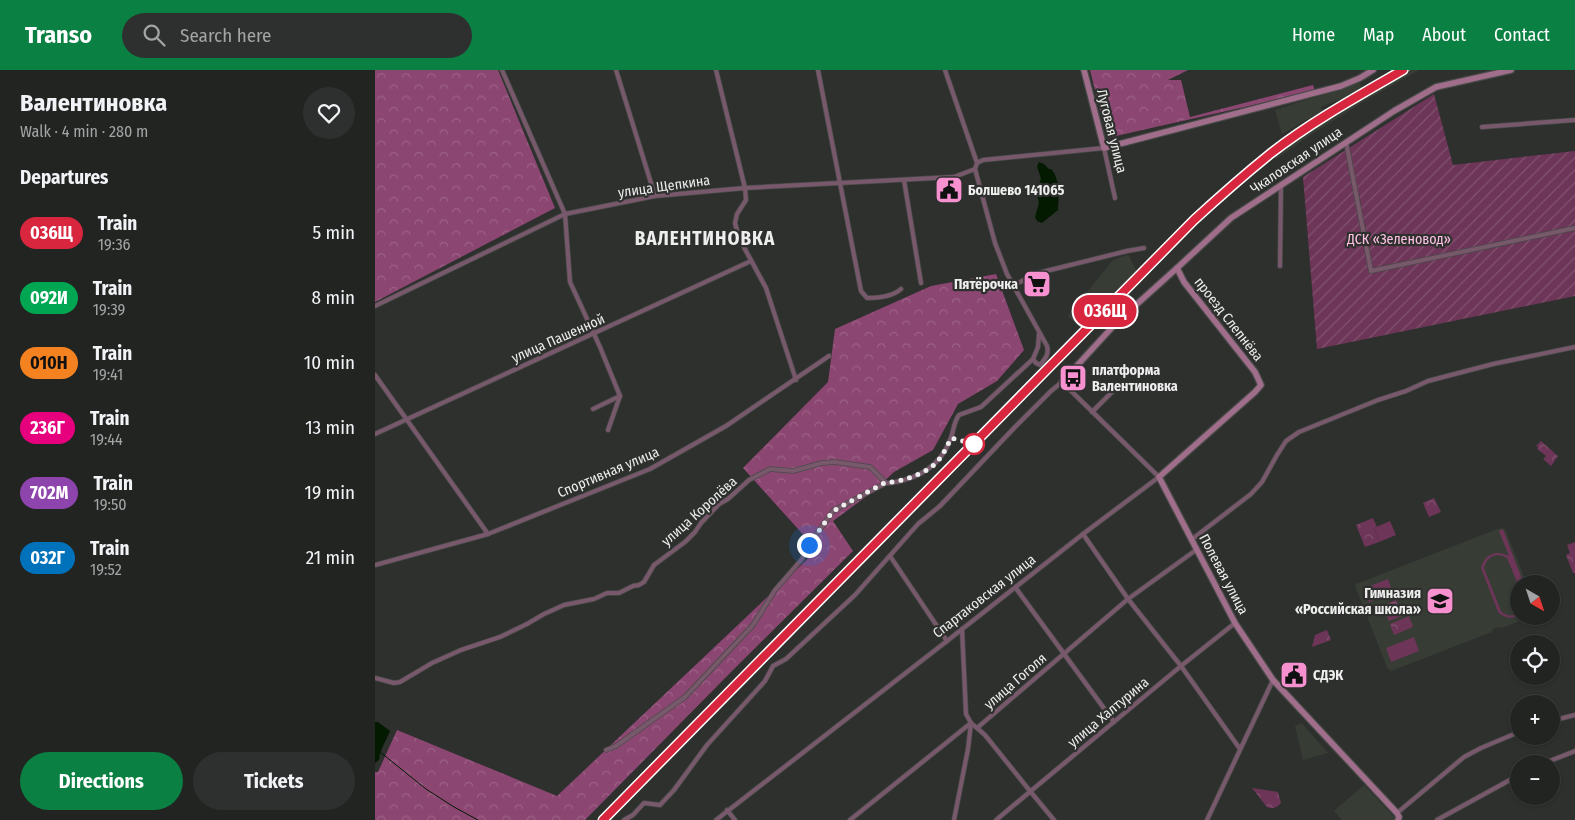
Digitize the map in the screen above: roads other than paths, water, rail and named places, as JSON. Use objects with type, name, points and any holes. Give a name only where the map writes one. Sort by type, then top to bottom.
[{"type":"street","points":[[502,70],[565,214],[570,282],[620,396],[608,430]]},
{"type":"street","points":[[616,70],[655,196]]},
{"type":"street","points":[[716,70],[745,188],[746,200],[737,214],[735,223],[739,238],[766,288],[796,380]]},
{"type":"street","points":[[818,70],[861,291],[867,298],[877,298],[895,294],[901,289]]},
{"type":"street","points":[[945,70],[977,163],[975,169],[995,243],[1012,286],[1049,352],[1046,359],[1040,365],[1033,359]]},
{"type":"street","name":"Луговая улица","points":[[1084,70],[1115,198]]},
{"type":"street","points":[[977,163],[983,160],[1104,148],[1341,86],[1373,70]]},
{"type":"street","name":"Чкаловская улица","points":[[624,820],[633,815],[644,803],[660,805],[674,790],[707,745],[765,681],[773,666],[786,659],[848,601],[918,524],[940,506],[1015,427],[1062,382],[1117,322],[1231,218],[1394,111],[1436,87],[1511,70]]},
{"type":"street","points":[[1482,127],[1575,120]]},
{"type":"street","points":[[1346,142],[1371,271],[1575,228]]},
{"type":"street","name":"улица Щепкина","points":[[375,306],[565,214],[655,196],[745,188],[954,177],[975,169]]},
{"type":"street","points":[[904,180],[921,283]]},
{"type":"street","points":[[1279,266],[1281,185]]},
{"type":"street","points":[[1012,286],[1038,272],[1144,248]]},
{"type":"street","name":"улица Пашенной","points":[[375,434],[751,261]]},
{"type":"street","name":"проезд Слепнёва","points":[[1177,268],[1184,282],[1255,372],[1261,385]]},
{"type":"street","points":[[606,750],[616,746],[685,697],[753,625],[775,590],[802,559],[809,545],[833,511],[886,482],[895,482],[925,472],[931,468],[947,448],[959,415],[981,408],[1033,359],[1038,347],[1039,334]]},
{"type":"street","points":[[1191,540],[1251,494],[1262,482],[1286,441],[1299,432],[1428,381],[1493,364],[1575,347]]},
{"type":"street","name":"Спортивная улица","points":[[375,565],[488,534],[650,469],[726,426],[829,356]]},
{"type":"street","points":[[375,375],[488,534]]},
{"type":"street","points":[[1062,382],[1159,477]]},
{"type":"street","name":"Спартаковская улица","points":[[716,820],[1159,477],[1261,385]]},
{"type":"street","points":[[1092,412],[1116,388]]},
{"type":"street","points":[[593,409],[620,396]]},
{"type":"street","name":"улица Королёва","points":[[375,678],[395,683],[400,682],[432,663],[461,650],[500,637],[564,605],[594,599],[607,593],[619,592],[639,585],[644,582],[654,565],[685,542],[719,504],[728,499],[749,480],[770,469],[793,471],[822,463],[835,462],[870,467],[886,482]]},
{"type":"street","name":"Полевая улица","points":[[1159,477],[1235,624],[1273,680],[1400,817]]},
{"type":"street","points":[[1083,534],[1128,599],[1181,666],[1240,749]]},
{"type":"street","name":"улица Гоголя","points":[[977,728],[1128,599],[1196,550]]},
{"type":"street","points":[[890,556],[947,641]]},
{"type":"street","points":[[1015,587],[1115,722]]},
{"type":"street","name":"улица Халтурина","points":[[996,820],[1181,666],[1235,624]]},
{"type":"street","points":[[962,629],[966,714],[971,723],[985,735],[1054,820]]},
{"type":"street","points":[[1207,820],[1273,680]]},
{"type":"street","points":[[1560,719],[1575,715]]},
{"type":"street","points":[[850,820],[971,723]]},
{"type":"street","points":[[954,820],[968,749],[971,723]]},
{"type":"street","points":[[1400,817],[1464,757],[1510,736]]},
{"type":"street","points":[[1560,757],[1575,751]]},
{"type":"street","points":[[1437,820],[1510,780]]},
{"type":"street","points":[[727,810],[735,820]]},
{"type":"waterway","points":[[380,752],[426,789],[478,820]]},
{"type":"railway","points":[[608,820],[1216,205],[1291,144],[1341,111],[1410,70]]},
{"type":"train","name":"036Щ","points":[[603,820],[1194,220],[1233,184],[1271,153],[1307,128],[1403,70]]},
{"type":"place","name":"Болшево 141065","points":[[949,190]]},
{"type":"place","name":"Пятёрочка","points":[[1037,284]]},
{"type":"place","name":"платформа Валентиновка","points":[[1073,378]]},
{"type":"place","name":"Гимназия «Российская школа»","points":[[1440,601]]},
{"type":"place","name":"СДЭК","points":[[1294,675]]},
{"type":"district","name":"ВАЛЕНТИНОВКА","points":[[705,238]]},
{"type":"park label","name":"ДСК «Зеленовод»","points":[[1399,239]]}]
